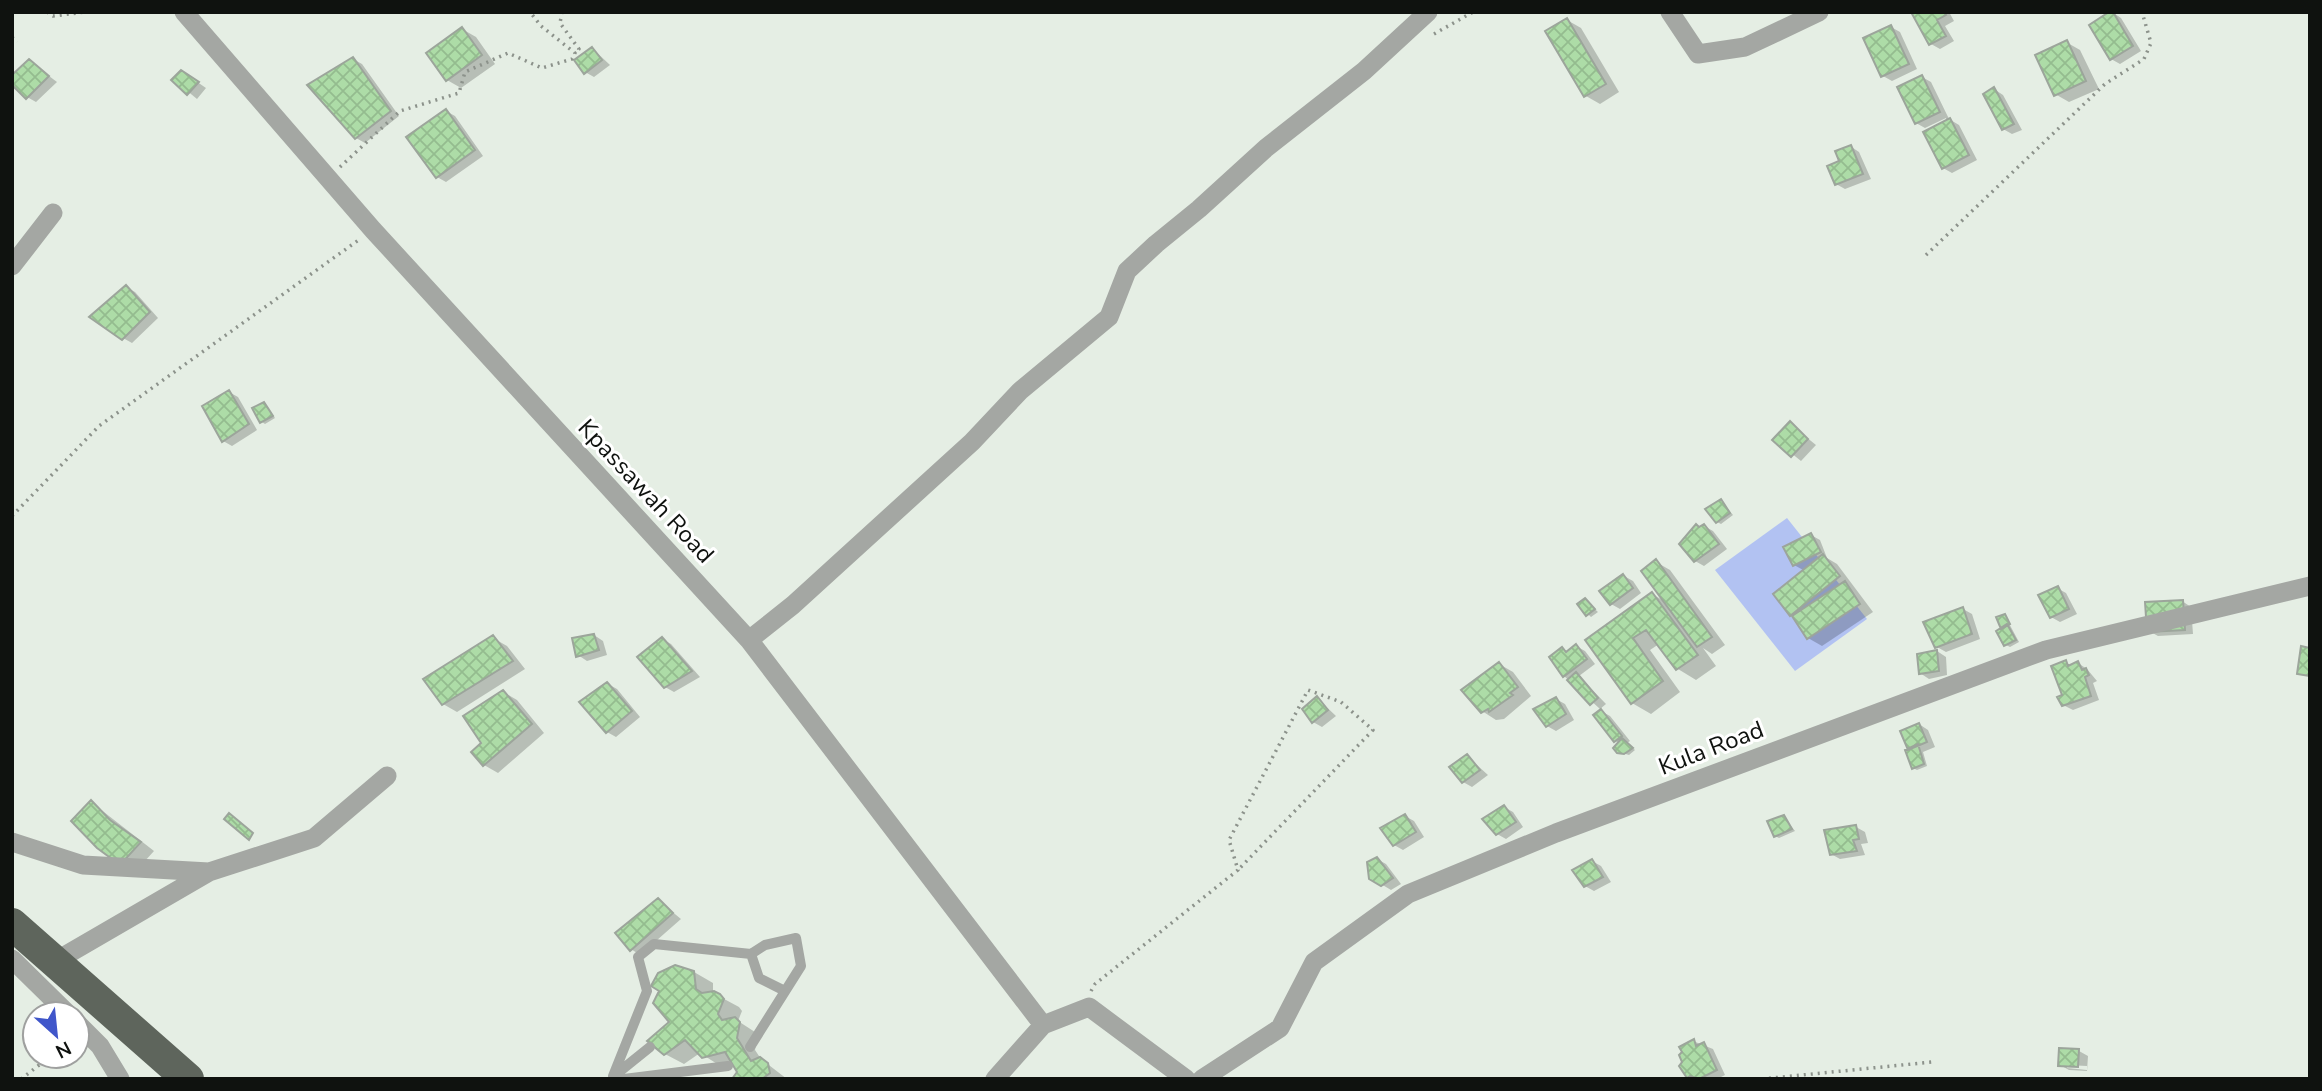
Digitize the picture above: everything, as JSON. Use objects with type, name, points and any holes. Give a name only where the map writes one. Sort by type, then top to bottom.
[{"type":"highway","points":[[12,924],[188,1079]]},
{"type":"street","name":"Kpassawah Road","points":[[184,12],[373,230],[749,640],[1044,1025]]},
{"type":"street","points":[[749,640],[793,605],[972,442],[1020,391],[1109,317],[1127,271],[1156,244],[1266,148],[1364,71],[1428,12]]},
{"type":"street","points":[[1670,12],[1698,54],[1745,47],[1819,12]]},
{"type":"street","points":[[12,266],[53,213]]},
{"type":"street","name":"Kula Road","points":[[1202,1079],[1280,1028],[1314,962],[1408,894],[1568,829],[2046,650],[2310,586]]},
{"type":"street","points":[[54,962],[209,872],[314,838],[387,776]]},
{"type":"street","points":[[12,842],[83,865],[209,872]]},
{"type":"street","points":[[12,958],[54,1000]]},
{"type":"street","points":[[91,1017],[104,1005]]},
{"type":"street","points":[[995,1079],[1044,1025],[1089,1007],[1186,1079]]},
{"type":"street","points":[[91,1037],[100,1046],[120,1079]]},
{"type":"lane","points":[[616,1078],[647,991],[638,957],[654,944],[751,954],[765,945],[796,938],[801,966],[750,1047]]},
{"type":"lane","points":[[751,954],[759,978],[785,991]]},
{"type":"lane","points":[[616,1078],[650,1047]]},
{"type":"lane","points":[[616,1078],[728,1066]]},
{"type":"path","points":[[47,12],[53,16],[85,12]]},
{"type":"path","points":[[530,12],[541,26],[575,53]]},
{"type":"path","points":[[328,177],[400,111],[459,93],[466,72],[508,53],[542,68],[572,60],[579,49],[560,23],[562,12]]},
{"type":"path","points":[[1926,256],[2105,84],[2144,59],[2151,43],[2142,12]]},
{"type":"path","points":[[12,37],[17,42]]},
{"type":"path","points":[[12,516],[99,426],[373,230]]},
{"type":"path","points":[[1079,1010],[1096,984],[1238,870],[1373,730],[1341,702],[1308,690],[1229,840],[1238,870]]},
{"type":"path","points":[[1762,1079],[1932,1062]]},
{"type":"shaded area","points":[[1787,518],[1867,619],[1795,671],[1715,570]]},
{"type":"building","points":[[1911,12],[1944,12],[1946,15],[1937,20],[1946,36],[1929,45]]},
{"type":"building","points":[[2113,12],[2133,46],[2110,60],[2089,25]]},
{"type":"building","points":[[1567,18],[1606,84],[1584,97],[1545,31]]},
{"type":"building","points":[[1891,25],[1909,64],[1881,77],[1863,38]]},
{"type":"building","points":[[462,27],[482,55],[446,81],[426,53]]},
{"type":"building","points":[[2067,40],[2086,81],[2054,96],[2035,55]]},
{"type":"building","points":[[592,47],[602,60],[584,74],[574,60]]},
{"type":"building","points":[[353,57],[391,111],[355,139],[307,85]]},
{"type":"building","points":[[29,59],[49,76],[26,99],[12,85],[12,75]]},
{"type":"building","points":[[181,70],[199,82],[187,95],[171,80]]},
{"type":"building","points":[[1922,75],[1940,112],[1915,124],[1897,87]]},
{"type":"building","points":[[1994,87],[2014,124],[2002,130],[1983,94]]},
{"type":"building","points":[[446,109],[475,150],[436,178],[406,137]]},
{"type":"building","points":[[1950,118],[1969,155],[1942,169],[1923,132]]},
{"type":"building","points":[[1851,145],[1863,174],[1835,185],[1827,166],[1839,161],[1835,151]]},
{"type":"building","points":[[126,285],[150,312],[122,340],[89,317]]},
{"type":"building","points":[[229,390],[249,424],[222,442],[202,406]]},
{"type":"building","points":[[264,402],[273,416],[260,423],[252,408]]},
{"type":"building","points":[[1790,421],[1808,439],[1791,457],[1772,440]]},
{"type":"building","points":[[1721,499],[1730,513],[1716,523],[1705,509]]},
{"type":"building","points":[[1696,524],[1699,527],[1704,524],[1719,544],[1694,562],[1679,544]]},
{"type":"building","points":[[1811,533],[1821,552],[1793,566],[1783,547]]},
{"type":"building","points":[[1823,554],[1840,576],[1790,616],[1773,594]]},
{"type":"building","points":[[1656,559],[1712,637],[1697,647],[1641,571]]},
{"type":"building","points":[[1623,574],[1633,588],[1610,605],[1599,591]]},
{"type":"building","points":[[1845,581],[1860,604],[1807,639],[1792,616]]},
{"type":"building","points":[[2058,586],[2069,609],[2050,618],[2038,595]]},
{"type":"building","points":[[1652,592],[1698,655],[1676,670],[1646,630],[1633,638],[1663,681],[1631,704],[1585,640]]},
{"type":"building","points":[[1585,598],[1595,609],[1586,616],[1577,604]]},
{"type":"building","points":[[2183,600],[2185,630],[2147,632],[2145,602]]},
{"type":"building","points":[[1963,607],[1972,634],[1935,648],[1923,622]]},
{"type":"building","points":[[2005,614],[2010,624],[2001,629],[1996,617]]},
{"type":"building","points":[[2007,624],[2016,640],[2004,646],[1996,631]]},
{"type":"building","points":[[594,634],[599,650],[576,657],[572,638]]},
{"type":"building","points":[[493,635],[513,661],[442,705],[423,679]]},
{"type":"building","points":[[662,637],[692,671],[664,688],[637,657]]},
{"type":"building","points":[[1576,644],[1587,659],[1563,677],[1549,657],[1562,647],[1566,652]]},
{"type":"building","points":[[2301,646],[2310,648],[2310,676],[2297,674]]},
{"type":"building","points":[[1937,650],[1939,671],[1919,674],[1917,654]]},
{"type":"building","points":[[2066,660],[2068,666],[2078,661],[2082,670],[2086,668],[2089,675],[2085,677],[2091,696],[2062,706],[2057,697],[2062,695],[2051,666]]},
{"type":"building","points":[[1499,662],[1518,687],[1510,693],[1513,695],[1489,712],[1488,709],[1481,713],[1461,690]]},
{"type":"building","points":[[1576,672],[1598,698],[1590,705],[1567,680]]},
{"type":"building","points":[[607,682],[632,711],[606,733],[579,702]]},
{"type":"building","points":[[503,690],[532,724],[483,766],[471,752],[481,743],[463,716]]},
{"type":"building","points":[[1317,696],[1328,710],[1312,723],[1302,709]]},
{"type":"building","points":[[1556,697],[1566,714],[1546,727],[1533,709]]},
{"type":"building","points":[[1601,709],[1622,736],[1614,742],[1593,715]]},
{"type":"building","points":[[1919,723],[1927,742],[1908,750],[1900,731]]},
{"type":"building","points":[[1622,738],[1633,748],[1624,754],[1617,753],[1613,748]]},
{"type":"building","points":[[1918,744],[1924,764],[1912,769],[1905,750]]},
{"type":"building","points":[[1467,754],[1480,770],[1462,783],[1449,767]]},
{"type":"building","points":[[91,800],[110,820],[141,842],[120,865],[97,848],[71,821]]},
{"type":"building","points":[[1504,805],[1516,822],[1496,835],[1482,819]]},
{"type":"building","points":[[229,813],[253,833],[249,840],[224,819]]},
{"type":"building","points":[[1405,814],[1416,832],[1393,846],[1380,828]]},
{"type":"building","points":[[1784,815],[1792,829],[1774,837],[1767,821]]},
{"type":"building","points":[[1856,825],[1859,839],[1853,840],[1857,851],[1830,855],[1824,830]]},
{"type":"building","points":[[1377,857],[1393,878],[1381,886],[1369,879],[1367,862]]},
{"type":"building","points":[[1592,859],[1603,877],[1584,887],[1572,870]]},
{"type":"building","points":[[658,898],[673,913],[630,951],[615,933]]},
{"type":"building","points":[[675,965],[694,971],[696,989],[702,993],[714,991],[720,994],[724,999],[718,1014],[722,1020],[735,1017],[740,1022],[737,1038],[751,1061],[760,1057],[768,1063],[770,1073],[762,1079],[732,1079],[737,1072],[725,1052],[702,1058],[685,1040],[664,1055],[647,1041],[669,1022],[653,1003],[659,991],[651,986],[658,973]]},
{"type":"building","points":[[1694,1039],[1696,1046],[1704,1042],[1717,1070],[1699,1079],[1690,1076],[1687,1078],[1679,1066],[1682,1062],[1679,1055],[1682,1052],[1679,1047]]},
{"type":"building","points":[[2059,1048],[2079,1049],[2078,1067],[2058,1066]]}]
